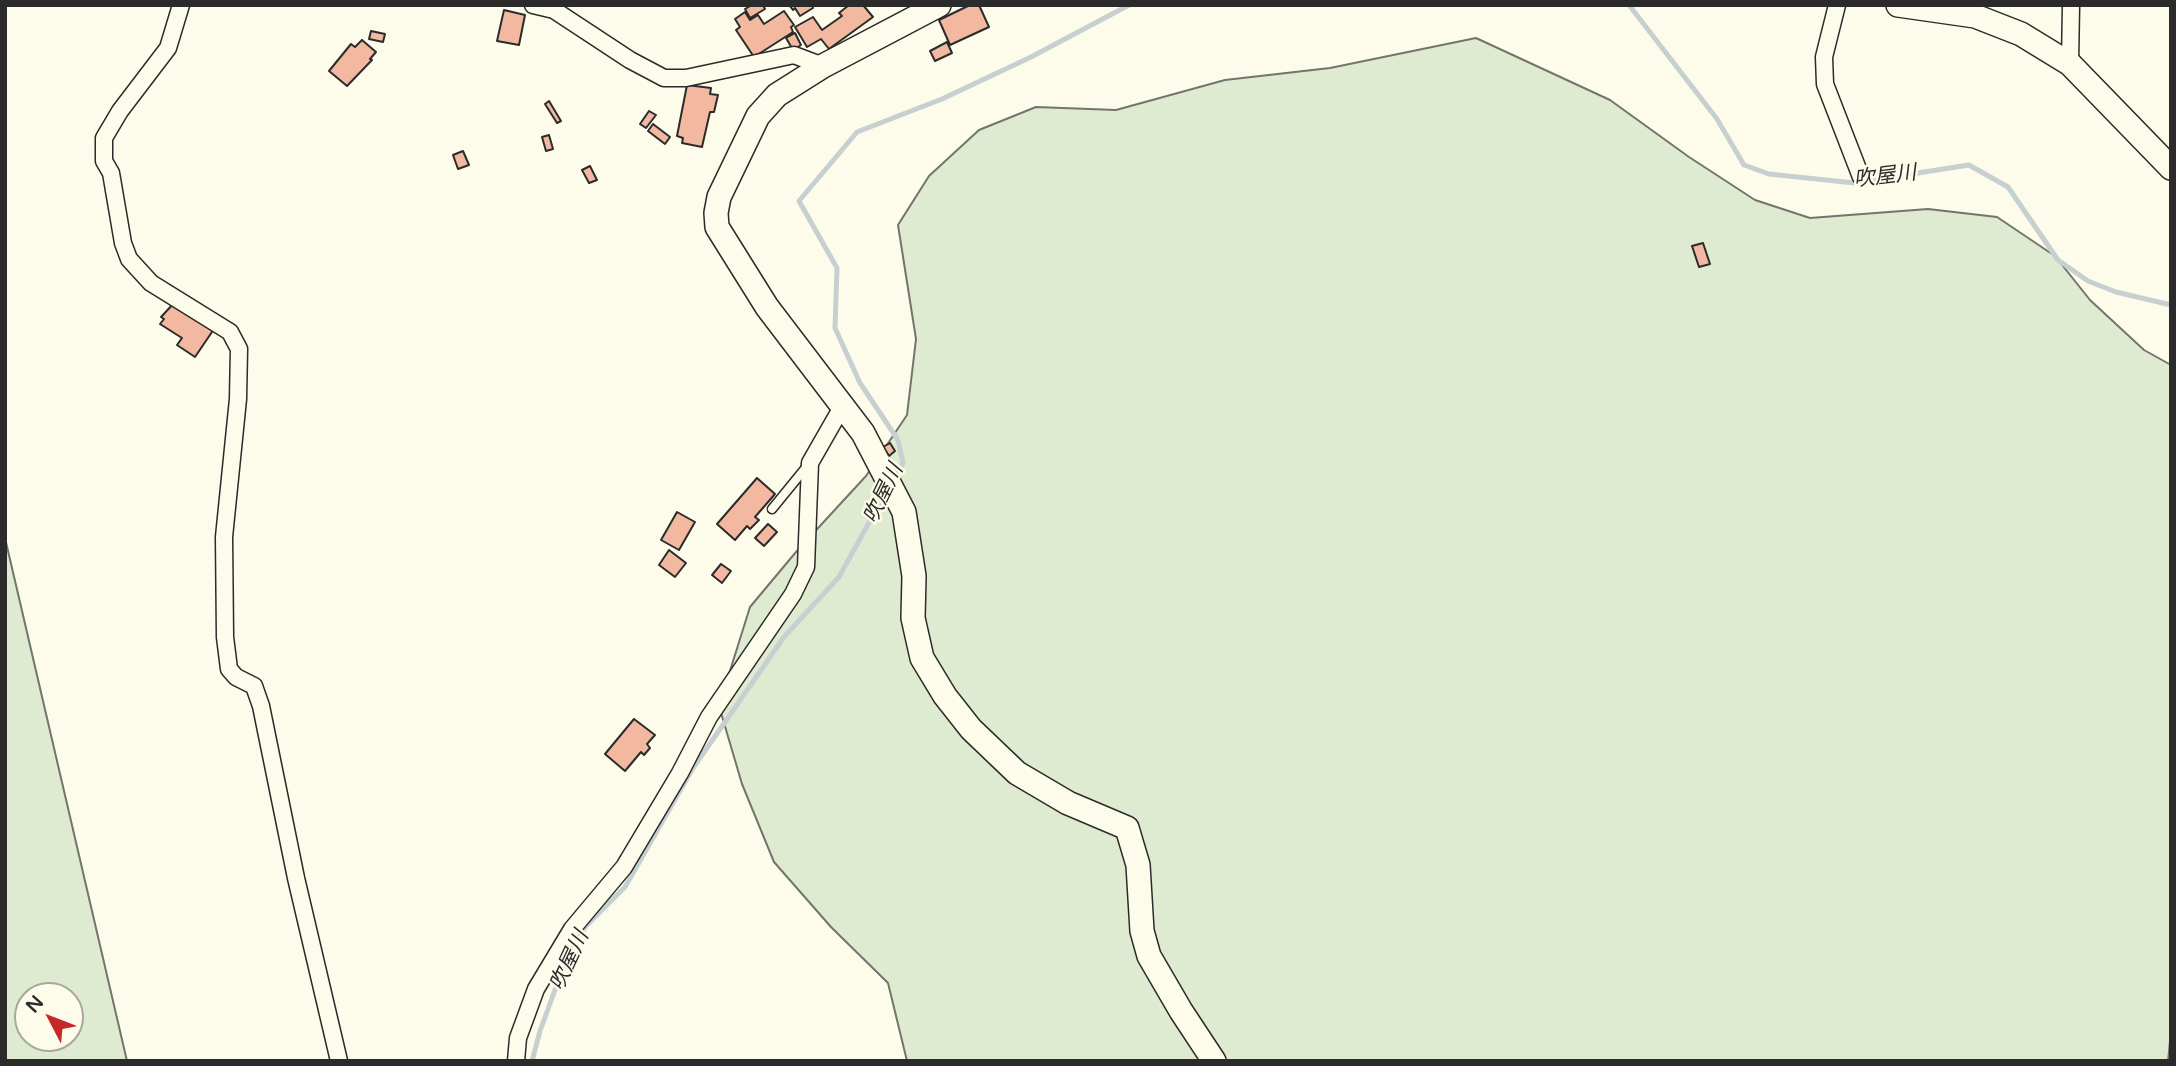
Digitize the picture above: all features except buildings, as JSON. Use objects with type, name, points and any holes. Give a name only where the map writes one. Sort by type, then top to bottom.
[{"type":"street","points":[[181,5],[168,48],[120,111],[104,138],[104,161],[111,173],[123,243],[129,259],[151,283],[230,332],[239,349],[238,399],[224,537],[225,637],[229,669],[236,677],[254,686],[261,706],[296,878],[339,1061]]},
{"type":"street","points":[[533,5],[554,10],[630,60],[664,78],[686,78],[794,55],[823,66]]},
{"type":"street","points":[[939,5],[823,66],[777,95],[758,116],[719,197],[717,227],[760,297],[863,433],[904,512],[914,576],[913,618],[922,658],[945,696],[971,729],[1017,773],[1068,803],[1128,828],[1138,865],[1142,931],[1149,956],[1214,1061]]},
{"type":"street","points":[[1837,5],[1824,57],[1825,84],[1861,177]]},
{"type":"street","points":[[1898,5],[1975,16],[2021,34],[2070,64],[2171,168]]},
{"type":"street","points":[[2070,64],[2071,5]]},
{"type":"street","points":[[516,1061],[518,1038],[536,989],[572,929],[624,867],[680,773],[709,717],[793,594],[802,576],[806,566],[810,463],[842,407]]},
{"type":"lane","points":[[772,509],[810,463]]},
{"type":"green space","points":[[1476,38],[1610,100],[1755,200],[1810,218],[1928,209],[1997,217],[2055,256],[2090,300],[2144,350],[2171,365],[2171,1031],[2168,1061],[907,1061],[888,983],[831,927],[774,862],[742,784],[719,706],[750,607],[866,476],[907,415],[916,339],[898,225],[929,176],[979,130],[1036,107],[1116,110],[1225,80],[1330,68]]},
{"type":"green space","points":[[5,538],[127,1061],[5,1061]]},
{"type":"waterway","name":"吹屋川","points":[[895,477],[903,463],[898,440],[860,383],[835,328],[837,268],[799,201],[857,132],[942,99],[1031,57],[1129,5]]},
{"type":"waterway","name":"吹屋川","points":[[1629,5],[1717,119],[1744,165],[1769,174],[1854,183],[1969,165],[2008,187],[2058,260],[2088,281],[2116,292],[2171,305]]},
{"type":"waterway","name":"吹屋川","points":[[532,1061],[560,976],[585,927],[625,887],[693,768],[784,637],[839,577],[886,492]]}]
